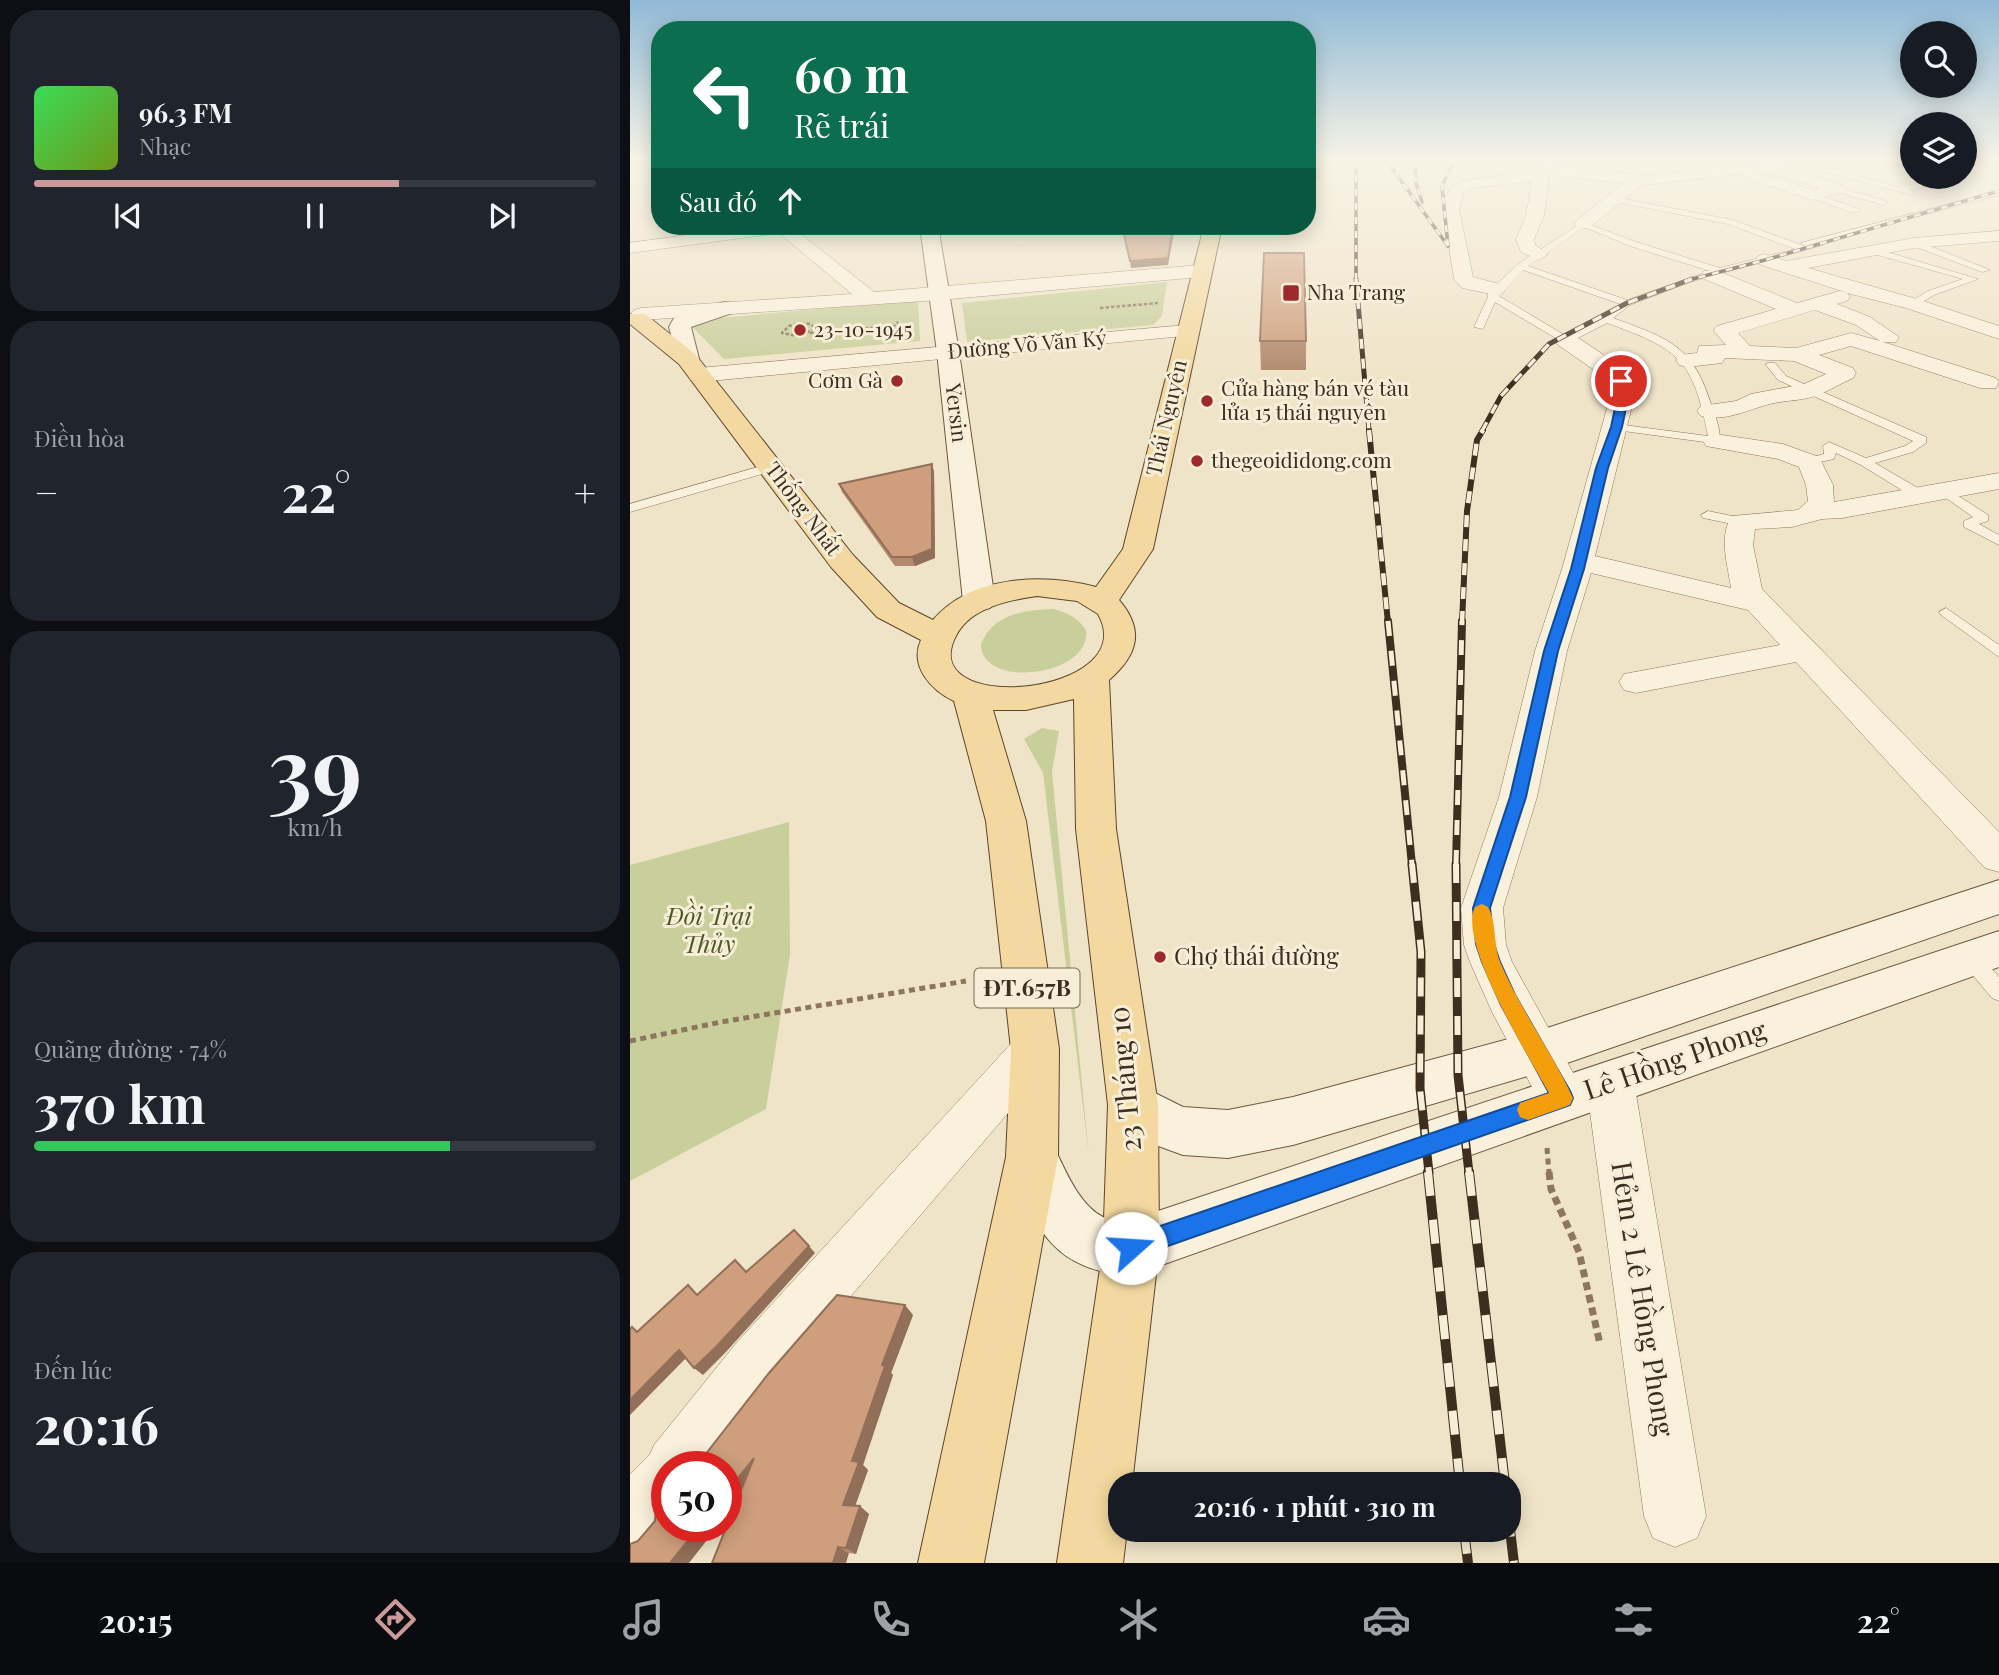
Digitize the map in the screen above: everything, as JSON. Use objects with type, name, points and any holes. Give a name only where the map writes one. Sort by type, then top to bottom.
[{"type":"main road","name":"Thái Nguyên","points":[[1102,602],[1138,549],[1211,235]]},
{"type":"main road","name":"Thống Nhất","points":[[635,316],[693,367],[842,561],[888,610],[939,635]]},
{"type":"main road","points":[[641,349],[693,367]]},
{"type":"main road","points":[[1037,587],[1073,590],[1102,602],[1118,622],[1120,633],[1112,656],[1091,677],[1057,693],[1037,698],[991,699],[970,694],[953,686],[941,675],[935,663],[934,649],[948,622],[979,601],[1008,591],[1037,587]]},
{"type":"main road","name":"23 Tháng 10","points":[[1090,1563],[1131,1248],[1133,1105],[1096,829],[1091,677]]},
{"type":"main road","name":"ĐT.657B","points":[[951,1563],[1032,1157],[1035,1049],[1006,821],[970,694]]},
{"type":"street","points":[[1456,234],[1464,279],[1469,284],[1494,292]]},
{"type":"street","points":[[1528,234],[1525,243],[1531,252],[1539,254]]},
{"type":"street","points":[[630,248],[722,235]]},
{"type":"street","points":[[796,235],[869,298]]},
{"type":"street","name":"Yersin","points":[[930,235],[979,601]]},
{"type":"street","points":[[1774,263],[1877,252],[1914,243],[1999,236]]},
{"type":"street","points":[[1972,237],[1980,248],[1999,256]]},
{"type":"street","points":[[1774,263],[1861,291],[1913,303],[1999,333]]},
{"type":"street","points":[[635,316],[1201,271]]},
{"type":"street","points":[[1716,272],[1743,288],[1804,316],[1841,341]]},
{"type":"street","points":[[1720,299],[1743,288]]},
{"type":"street","points":[[1742,351],[1724,330],[1804,316],[1861,291]]},
{"type":"street","points":[[693,367],[680,327],[682,323],[724,309]]},
{"type":"street","points":[[1804,316],[1863,321],[1913,334]]},
{"type":"street","points":[[1863,321],[1882,336],[1994,378]]},
{"type":"street","name":"Đường Võ Văn Ký","points":[[693,367],[948,352],[1187,331]]},
{"type":"street","points":[[1566,340],[1609,368],[1621,381],[1623,394],[1579,561],[1551,651],[1518,797],[1482,908],[1485,944],[1508,999],[1538,1052],[1571,1095]]},
{"type":"street","points":[[1797,355],[1851,340],[1994,378]]},
{"type":"street","points":[[1687,360],[1714,358],[1707,351],[1797,355],[1845,373],[1810,390],[1759,399],[1752,405],[1734,408],[1712,426]]},
{"type":"street","points":[[1712,426],[1810,462],[1819,484],[1818,510],[1812,516],[1790,521],[1742,522],[1739,545],[1747,591],[1999,858]]},
{"type":"street","points":[[1818,510],[1842,510],[1999,481]]},
{"type":"street","points":[[1579,561],[1758,603]]},
{"type":"street","points":[[1636,682],[1801,651]]},
{"type":"street","name":"Lê Hồng Phong","points":[[1133,1105],[1157,1122],[1183,1131],[1227,1133],[1306,1118],[1538,1052],[1999,897]]},
{"type":"street","name":"Lê Hồng Phong","points":[[1032,1157],[1051,1196],[1072,1228],[1098,1244],[1131,1248],[1571,1095],[1990,967]]},
{"type":"street","points":[[687,1451],[758,1361],[1035,1049]]},
{"type":"street","name":"Hẻm 2 Lê Hồng Phong","points":[[1571,1095],[1675,1516]]},
{"type":"street","points":[[630,1523],[651,1497]]},
{"type":"lane","points":[[1479,327],[1484,308],[1494,292],[1521,266],[1568,234]]},
{"type":"lane","points":[[1608,234],[1716,272],[1774,263],[1800,247],[1819,245]]},
{"type":"lane","points":[[1763,234],[1800,247]]},
{"type":"lane","points":[[1494,292],[1566,340],[1606,319],[1627,303],[1687,280],[1848,234]]},
{"type":"lane","points":[[1914,243],[1985,270]]},
{"type":"lane","points":[[1877,252],[1973,279],[1931,293],[1913,303]]},
{"type":"lane","points":[[1521,266],[1627,303]]},
{"type":"lane","points":[[1606,319],[1662,341],[1687,360],[1712,426],[1616,427]]},
{"type":"lane","points":[[1771,365],[1782,378],[1922,440],[1909,449],[1865,462]]},
{"type":"lane","points":[[1810,462],[1830,456],[1829,446],[1983,518],[1969,524],[1999,541]]},
{"type":"lane","points":[[630,508],[772,467]]},
{"type":"lane","points":[[1708,515],[1742,522]]},
{"type":"lane","points":[[1946,612],[1999,652]]},
{"type":"path","points":[[1146,335],[1170,274]]},
{"type":"path","points":[[1099,303],[1100,311],[1158,303]]},
{"type":"path","points":[[630,1041],[721,1022],[966,981]]},
{"type":"path","points":[[1571,1095],[1551,1189],[1579,1252],[1601,1350]]},
{"type":"green space","points":[[1167,282],[1162,316],[1153,325],[967,342],[962,303]]},
{"type":"green space","points":[[918,300],[920,341],[724,359],[686,321]]},
{"type":"green space","points":[[1053,609],[1072,616],[1086,630],[1083,646],[1072,658],[1055,667],[1035,672],[1015,672],[998,668],[985,659],[981,644],[986,634],[1001,620],[1021,613]]},
{"type":"green space","points":[[1042,728],[1059,731],[1052,772],[1089,1157],[1043,773],[1024,739]]},
{"type":"green space","name":"Đồi Trại Thủy","points":[[789,822],[790,955],[766,1109],[630,1181],[630,865]]},
{"type":"building","points":[[1124,235],[1172,235],[1168,258],[1130,261]]},
{"type":"building","points":[[1264,253],[1304,253],[1306,341],[1260,341]]},
{"type":"building","points":[[932,464],[932,549],[912,557],[892,557],[839,484]]},
{"type":"building","points":[[794,1230],[809,1246],[717,1346],[694,1368],[679,1350],[630,1400],[630,1329],[632,1327],[637,1332],[688,1285],[697,1295],[735,1260],[746,1272]]},
{"type":"building","points":[[837,1295],[905,1305],[882,1365],[885,1366],[852,1461],[859,1462],[843,1505],[860,1506],[846,1548],[838,1547],[833,1563],[712,1563],[720,1542],[742,1542],[742,1488],[754,1458],[742,1473],[742,1451],[708,1451],[769,1373]]},
{"type":"building","points":[[651,1526],[651,1542],[687,1542],[670,1563],[630,1563],[630,1544],[638,1541]]},
{"type":"railway","points":[[1356,234],[1356,279]]},
{"type":"railway","points":[[1439,234],[1448,246],[1447,234]]},
{"type":"railway","points":[[1690,280],[1853,234]]},
{"type":"railway","points":[[1356,279],[1369,431]]},
{"type":"railway","points":[[1482,431],[1501,396],[1549,344],[1627,303],[1690,280]]},
{"type":"railway","points":[[1685,281],[1690,280]]},
{"type":"railway","points":[[1369,430],[1388,623]]},
{"type":"railway","points":[[1462,623],[1467,511],[1477,440],[1483,430]]},
{"type":"railway","points":[[1388,621],[1412,865]]},
{"type":"railway","points":[[1456,865],[1462,621]]},
{"type":"railway","points":[[1412,864],[1421,952],[1420,1088],[1429,1173]]},
{"type":"railway","points":[[1456,865],[1458,1075],[1469,1173]]},
{"type":"railway","points":[[1428,1172],[1459,1472]]},
{"type":"railway","points":[[1469,1172],[1504,1472]]},
{"type":"railway","points":[[1465,1542],[1468,1563]]},
{"type":"railway","points":[[1511,1542],[1514,1563]]},
{"type":"slow traffic","points":[[1482,912],[1485,944],[1491,962],[1508,999],[1563,1098],[1528,1110]]},
{"type":"place","name":"Nha Trang","points":[[1291,293]]},
{"type":"place","name":"23-10-1945","points":[[800,330]]},
{"type":"place","name":"Cơm Gà","points":[[897,381]]},
{"type":"place","name":"Cửa hàng bán vé tàu lửa 15 thái nguyên","points":[[1207,401]]},
{"type":"place","name":"thegeoididong.com","points":[[1197,461]]},
{"type":"place","name":"Chợ thái đường","points":[[1160,957]]},
{"type":"route","points":[[1131,1248],[1563,1098],[1508,999],[1491,962],[1485,944],[1482,908],[1529,758],[1551,651],[1570,595],[1602,468],[1616,427],[1623,394],[1621,381]]}]
